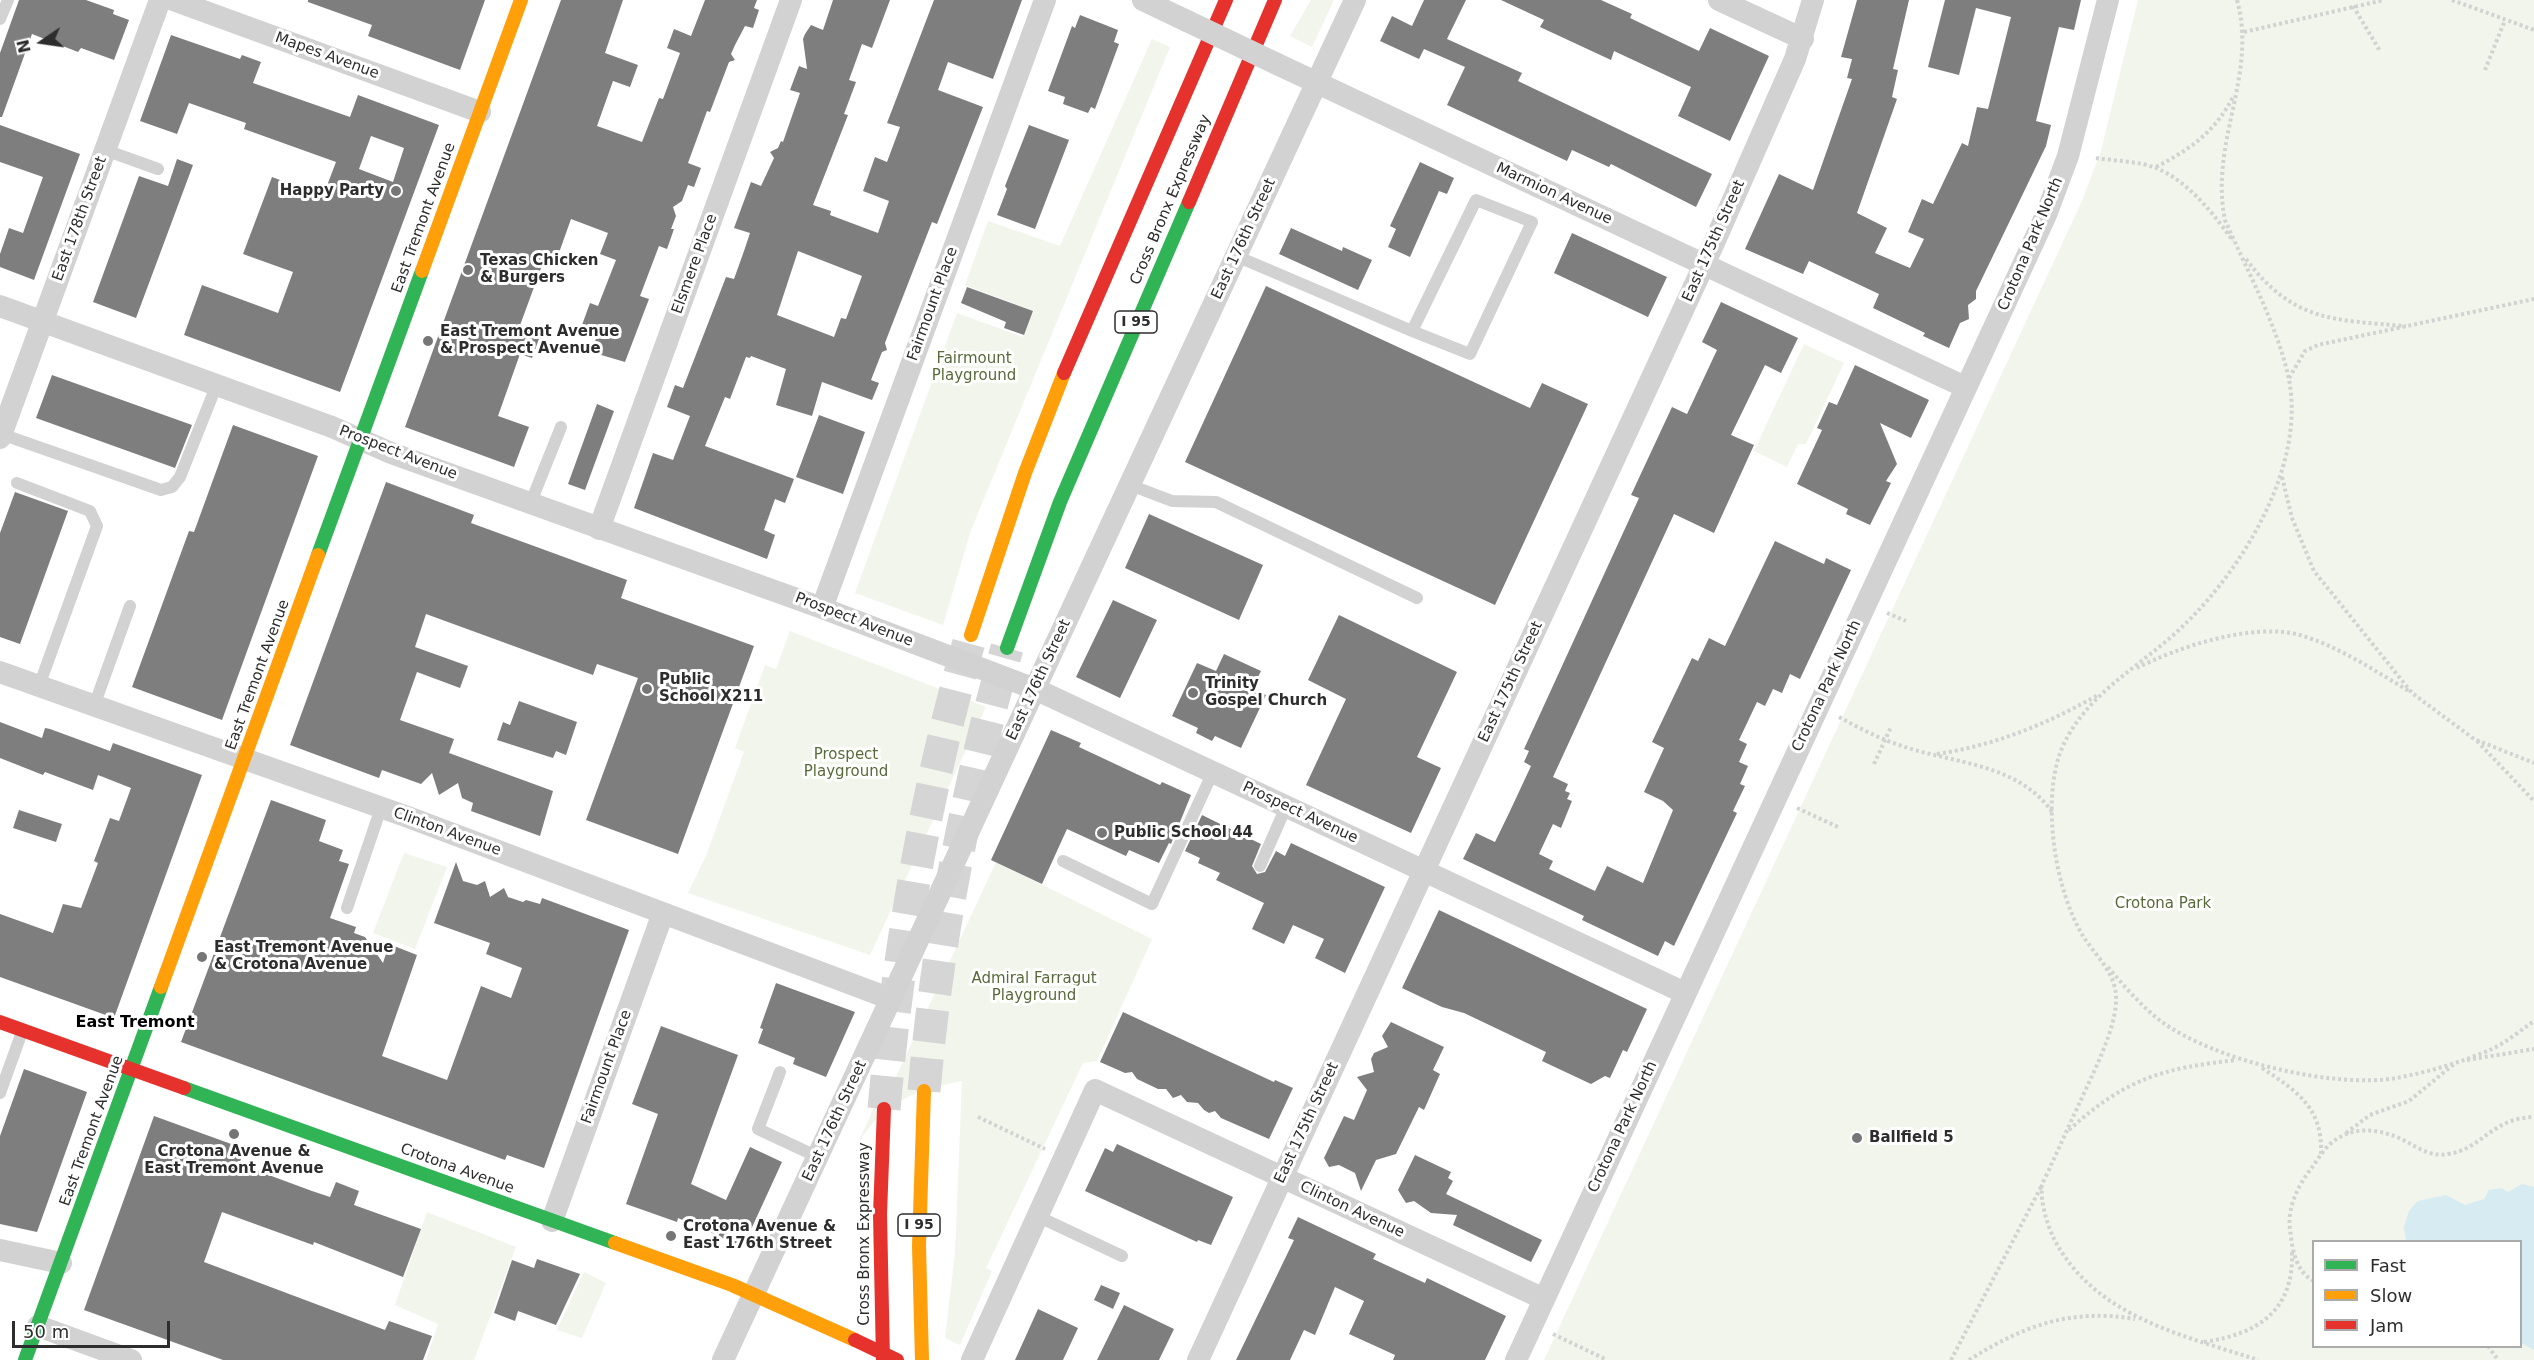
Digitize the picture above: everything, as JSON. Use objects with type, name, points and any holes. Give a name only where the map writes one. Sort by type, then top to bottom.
[{"type":"main road","name":"East Tremont Avenue","points":[[25,1360],[521,0]]},
{"type":"main road","name":"Cross Bronx Expressway","points":[[971,635],[1010,513],[1040,432],[1226,0]]},
{"type":"main road","name":"Cross Bronx Expressway","points":[[1007,648],[1060,502],[1275,0]]},
{"type":"main road","name":"Crotona Avenue","points":[[0,1022],[754,1294],[897,1360]]},
{"type":"main road","name":"I 95","points":[[922,1360],[919,1236],[924,1091]]},
{"type":"main road","name":"Cross Bronx Expressway","points":[[882,1360],[880,1234],[884,1109]]},
{"type":"street","name":"East 178th Street","points":[[1,436],[160,0]]},
{"type":"street","name":"Mapes Avenue","points":[[173,0],[480,112]]},
{"type":"street","name":"Elsmere Place","points":[[599,529],[791,0]]},
{"type":"street","name":"Fairmount Place","points":[[822,608],[1045,0]]},
{"type":"street","name":"Marmion Avenue","points":[[1143,0],[1965,387]]},
{"type":"street","name":"East 176th Street","points":[[723,1360],[1355,0]]},
{"type":"street","points":[[1719,0],[1803,39]]},
{"type":"street","name":"East 175th Street","points":[[1198,1360],[1704,264],[1803,39],[1813,0]]},
{"type":"street","name":"Crotona Park North","points":[[1516,1360],[2050,205],[2068,156],[2108,0]]},
{"type":"street","name":"Prospect Avenue","points":[[0,306],[217,384],[332,427],[361,441],[822,608],[1035,689],[1685,993]]},
{"type":"street","name":"Clinton Avenue","points":[[0,672],[381,808],[891,999]]},
{"type":"street","name":"Fairmount Place","points":[[552,1221],[663,913]]},
{"type":"street","name":"Clinton Avenue","points":[[1037,1216],[1095,1090],[1544,1299]]},
{"type":"street","points":[[972,1360],[1037,1216]]},
{"type":"street","points":[[0,1250],[61,1263]]},
{"type":"street","points":[[38,1326],[131,1360]]},
{"type":"lane","points":[[0,20],[8,0]]},
{"type":"lane","points":[[105,150],[158,169]]},
{"type":"lane","points":[[1236,256],[1412,331],[1470,354],[1532,222],[1476,200],[1412,331]]},
{"type":"lane","points":[[1,436],[161,490],[172,487],[180,477],[217,384]]},
{"type":"lane","points":[[531,502],[561,427]]},
{"type":"lane","points":[[17,483],[90,511],[97,526],[39,686]]},
{"type":"lane","points":[[1130,484],[1172,501],[1216,502],[1417,598]]},
{"type":"lane","points":[[94,706],[130,606]]},
{"type":"lane","points":[[1063,861],[1152,904],[1213,772]]},
{"type":"lane","points":[[1260,866],[1286,807]]},
{"type":"lane","points":[[347,908],[381,808]]},
{"type":"lane","points":[[0,1093],[23,1030]]},
{"type":"lane","points":[[780,1072],[758,1129],[818,1157]]},
{"type":"lane","points":[[1037,1216],[1122,1256]]},
{"type":"path","points":[[1934,754],[1986,745],[2027,731],[2068,712],[2103,692],[2131,671],[2180,629],[2227,573],[2252,536],[2282,476],[2290,434],[2292,407],[2289,378],[2278,339],[2225,220],[2220,182],[2225,142],[2244,52],[2244,32],[2238,0]]},
{"type":"path","points":[[2244,32],[2384,0]]},
{"type":"path","points":[[2452,0],[2534,30]]},
{"type":"path","points":[[2353,6],[2380,51]]},
{"type":"path","points":[[2485,70],[2505,20]]},
{"type":"path","points":[[2156,168],[2192,147],[2210,133],[2236,90]]},
{"type":"path","points":[[2096,158],[2156,168],[2192,193],[2215,215],[2258,275],[2290,304],[2336,320],[2406,326]]},
{"type":"path","points":[[2289,378],[2305,351],[2318,345],[2534,299]]},
{"type":"path","points":[[2282,476],[2292,518],[2314,571],[2412,693]]},
{"type":"path","points":[[1887,613],[1906,621]]},
{"type":"path","points":[[2131,671],[2164,654],[2234,636],[2263,632],[2298,635],[2327,646],[2412,693],[2474,739],[2534,801]]},
{"type":"path","points":[[2103,692],[2077,721],[2059,757],[2054,813],[2055,861],[2065,898],[2085,939],[2134,997],[2162,1022],[2195,1042],[2241,1060],[2259,1065],[2358,1079],[2394,1078],[2458,1061],[2494,1048],[2534,1022]]},
{"type":"path","points":[[1839,717],[1885,739],[2014,778],[2042,797],[2054,813]]},
{"type":"path","points":[[1874,764],[1892,727]]},
{"type":"path","points":[[2474,739],[2534,763]]},
{"type":"path","points":[[1797,808],[1838,827]]},
{"type":"path","points":[[1951,1360],[2042,1185],[2101,1057],[2116,997],[2102,961]]},
{"type":"path","points":[[2202,1342],[2248,1332],[2278,1305],[2288,1289],[2293,1270],[2289,1224],[2293,1202],[2299,1185],[2329,1145],[2370,1115],[2409,1101],[2458,1061],[2534,1049]]},
{"type":"path","points":[[2066,1133],[2114,1093],[2139,1081],[2174,1069],[2241,1060]]},
{"type":"path","points":[[2259,1065],[2288,1085],[2308,1104],[2318,1121],[2322,1137],[2320,1157]]},
{"type":"path","points":[[978,1117],[1046,1149]]},
{"type":"path","points":[[2344,1135],[2370,1129],[2389,1132],[2425,1152],[2447,1155],[2468,1148],[2503,1122],[2534,1118]]},
{"type":"path","points":[[2042,1185],[2047,1219],[2066,1258],[2085,1281],[2139,1320]]},
{"type":"path","points":[[2292,1245],[2297,1264],[2312,1280]]},
{"type":"path","points":[[1969,1360],[2001,1340],[2025,1329],[2053,1321],[2094,1315],[2139,1320],[2258,1360]]},
{"type":"path","points":[[1553,1334],[1607,1360]]},
{"type":"path","points":[[2489,1348],[2498,1360]]},
{"type":"green space","points":[[1311,0],[1334,0],[1312,47],[1290,36]]},
{"type":"green space","name":"Crotona Park","points":[[2138,0],[2534,0],[2534,1360],[1544,1360],[2081,203],[2101,151]]},
{"type":"green space","name":"Fairmount Playground","points":[[1152,39],[1170,47],[971,530],[943,625],[855,593],[957,313],[1023,337],[1034,311],[965,285],[988,221],[1060,246]]},
{"type":"green space","points":[[1804,344],[1844,363],[1806,444],[1798,444],[1787,467],[1754,451]]},
{"type":"green space","name":"Prospect Playground","points":[[790,631],[986,707],[870,955],[688,893],[706,856],[744,752],[735,748],[765,665],[776,669]]},
{"type":"green space","points":[[404,853],[447,867],[415,949],[373,933]]},
{"type":"green space","name":"Admiral Farragut Playground","points":[[996,862],[1152,939],[1097,1061],[1083,1063],[986,1268],[992,1271],[960,1345],[945,1338],[955,1254],[962,1081],[916,1093],[890,1107],[868,1129],[858,1143],[887,1078],[894,1081]]},
{"type":"green space","points":[[427,1212],[516,1247],[474,1360],[426,1360],[438,1324],[395,1305]]},
{"type":"green space","points":[[584,1272],[606,1283],[582,1338],[557,1330]]},
{"type":"shaded area","points":[[2522,1184],[2534,1187],[2534,1350],[2522,1344],[2522,1240],[2406,1240],[2404,1227],[2409,1211],[2418,1201],[2446,1195],[2465,1205],[2484,1199],[2489,1190],[2501,1188],[2508,1192]]},
{"type":"building","points":[[19,0],[86,0],[114,10],[113,14],[129,20],[114,60],[81,48],[78,52],[32,34],[2,117],[0,117],[0,53]]},
{"type":"building","points":[[308,0],[485,0],[460,70],[368,36],[372,25],[308,2]]},
{"type":"building","points":[[561,0],[623,0],[605,53],[638,65],[630,87],[613,81],[597,126],[642,142],[659,98],[663,99],[680,53],[667,48],[674,29],[691,36],[705,0],[757,0],[754,8],[759,10],[753,28],[745,26],[735,45],[731,54],[735,60],[729,62],[710,112],[707,111],[688,163],[701,168],[694,187],[688,185],[682,201],[673,207],[676,216],[671,229],[674,229],[667,249],[659,246],[640,296],[649,299],[625,362],[591,352],[599,331],[582,325],[590,303],[598,306],[616,260],[600,254],[608,233],[571,219],[555,264],[544,260],[519,328],[540,336],[532,358],[520,354],[498,416],[529,427],[514,467],[405,427]]},
{"type":"building","points":[[833,0],[890,0],[872,48],[862,44],[849,80],[856,82],[844,114],[848,115],[813,205],[831,211],[830,215],[878,233],[889,201],[863,191],[875,157],[887,162],[900,127],[887,123],[934,0],[1022,0],[993,79],[948,62],[938,90],[983,107],[937,224],[932,222],[888,335],[885,343],[887,350],[882,352],[871,380],[879,383],[872,400],[822,382],[812,416],[776,405],[786,369],[751,356],[746,357],[730,399],[725,397],[705,446],[794,479],[785,503],[775,499],[764,530],[775,535],[767,559],[634,508],[653,453],[673,460],[690,416],[667,407],[675,385],[683,388],[726,277],[734,279],[750,233],[734,228],[751,182],[761,186],[774,158],[770,152],[778,148],[781,141],[783,142],[800,93],[790,90],[799,66],[807,69],[803,39],[805,34],[811,25],[823,30]],"holes":[[[798,251],[862,276],[846,319],[841,318],[834,337],[777,315]]]},
{"type":"building","points":[[1424,0],[1466,0],[1447,39],[1522,73],[1518,81],[1712,174],[1696,207],[1611,164],[1609,167],[1572,150],[1567,161],[1447,105],[1465,67],[1424,49],[1419,59],[1380,41],[1392,16],[1412,26]]},
{"type":"building","points":[[1501,0],[1601,0],[1632,14],[1630,18],[1699,51],[1710,28],[1769,56],[1730,141],[1678,116],[1691,87],[1614,51],[1611,60],[1540,27],[1544,20]]},
{"type":"building","points":[[1857,0],[1909,0],[1893,69],[1898,70],[1892,97],[1897,99],[1857,213],[1887,228],[1875,253],[1910,268],[1924,239],[1908,232],[1922,199],[1933,204],[1962,143],[1968,146],[1977,107],[1988,109],[2011,17],[1976,8],[1959,75],[1928,67],[1945,0],[2081,0],[2074,30],[2059,27],[2036,121],[2051,125],[2046,146],[1976,291],[1976,299],[1968,305],[1969,319],[1960,323],[1949,348],[1923,336],[1925,333],[1873,308],[1879,294],[1809,261],[1803,274],[1745,249],[1779,174],[1813,190],[1852,79],[1847,78],[1852,59],[1841,57]]},
{"type":"building","points":[[1080,15],[1118,30],[1114,42],[1119,44],[1095,109],[1091,107],[1088,113],[1063,104],[1065,97],[1048,91],[1072,26],[1075,28]]},
{"type":"building","points":[[171,35],[240,59],[242,55],[261,62],[253,83],[350,117],[358,95],[439,125],[340,392],[184,335],[202,285],[278,313],[293,272],[243,254],[272,177],[323,196],[336,162],[244,129],[246,123],[189,103],[177,134],[140,121]],"holes":[[[371,136],[404,148],[393,182],[359,169]]]},
{"type":"building","points":[[0,125],[80,154],[34,280],[0,267],[0,254],[9,228],[23,233],[43,177],[0,162]]},
{"type":"building","points":[[1029,125],[1069,140],[1035,229],[997,215],[1007,189],[1005,186]]},
{"type":"building","points":[[177,159],[193,165],[136,318],[93,302],[139,176],[168,186]]},
{"type":"building","points":[[1420,162],[1454,178],[1447,194],[1439,191],[1410,257],[1388,247],[1396,229],[1390,226]]},
{"type":"building","points":[[1291,228],[1342,251],[1343,247],[1372,260],[1358,290],[1279,254]]},
{"type":"building","points":[[1572,233],[1667,277],[1648,317],[1554,273]]},
{"type":"building","points":[[1266,286],[1530,408],[1542,383],[1588,404],[1495,605],[1185,462]]},
{"type":"building","points":[[967,287],[1033,311],[1024,335],[1004,328],[1006,322],[961,303]]},
{"type":"building","points":[[1721,302],[1798,338],[1781,373],[1765,365],[1731,435],[1754,445],[1714,533],[1674,514],[1553,777],[1568,784],[1565,791],[1570,793],[1567,799],[1572,801],[1561,828],[1553,824],[1539,854],[1553,861],[1549,869],[1595,891],[1607,866],[1643,883],[1673,810],[1663,801],[1644,792],[1664,748],[1652,742],[1692,658],[1698,661],[1709,638],[1725,646],[1775,541],[1824,564],[1826,558],[1851,570],[1800,679],[1790,674],[1782,693],[1773,689],[1765,706],[1757,702],[1739,740],[1747,744],[1739,762],[1748,766],[1740,784],[1745,786],[1733,811],[1737,813],[1674,946],[1665,941],[1658,956],[1582,920],[1584,916],[1463,859],[1476,833],[1495,842],[1531,766],[1524,762],[1529,751],[1524,749],[1639,498],[1631,495],[1672,407],[1687,414],[1717,350],[1702,342]]},
{"type":"building","points":[[1855,365],[1929,400],[1911,438],[1880,423],[1897,464],[1886,481],[1891,483],[1870,525],[1846,514],[1848,509],[1797,484],[1822,430],[1817,428],[1829,402],[1837,405]]},
{"type":"building","points":[[52,375],[192,425],[175,468],[36,418]]},
{"type":"building","points":[[597,404],[614,411],[585,490],[568,484]]},
{"type":"building","points":[[819,415],[865,432],[843,494],[796,477]]},
{"type":"building","points":[[233,425],[318,456],[222,720],[132,687],[189,531],[194,532]]},
{"type":"building","points":[[386,482],[474,515],[471,523],[627,580],[621,598],[754,646],[678,854],[586,820],[638,678],[597,664],[593,675],[426,614],[415,647],[468,666],[460,688],[417,672],[400,720],[454,739],[449,753],[553,791],[540,836],[471,811],[473,803],[462,798],[458,783],[439,795],[432,773],[421,784],[382,770],[379,778],[290,745]]},
{"type":"building","points":[[15,492],[68,511],[20,644],[0,637],[0,533]]},
{"type":"building","points":[[1149,514],[1263,565],[1239,620],[1125,568]]},
{"type":"building","points":[[1113,600],[1157,620],[1120,698],[1076,677]]},
{"type":"building","points":[[1339,615],[1457,672],[1417,757],[1441,768],[1411,833],[1306,785],[1346,699],[1308,680]]},
{"type":"building","points":[[1224,654],[1261,671],[1252,689],[1266,695],[1241,748],[1215,736],[1212,741],[1196,733],[1198,728],[1172,716],[1197,663],[1216,671]]},
{"type":"building","points":[[519,701],[577,722],[566,755],[556,751],[553,758],[497,740],[503,722],[510,725]]},
{"type":"building","points":[[0,722],[42,738],[45,728],[50,729],[110,751],[113,743],[202,775],[114,1018],[0,977],[0,914],[53,933],[63,904],[81,908],[98,863],[94,861],[110,818],[119,821],[131,788],[98,775],[93,790],[45,772],[43,775],[0,758]]},
{"type":"building","name":"Public School 44","points":[[1051,730],[1081,743],[1079,747],[1160,785],[1162,782],[1191,795],[1171,844],[1169,843],[1159,863],[1129,850],[1126,856],[1067,829],[1042,884],[991,860]]},
{"type":"building","points":[[271,800],[326,820],[319,841],[343,850],[339,861],[349,864],[330,918],[356,927],[354,933],[365,937],[383,963],[389,944],[417,955],[382,1056],[447,1080],[481,986],[511,998],[522,968],[486,954],[490,943],[434,923],[456,862],[463,881],[477,885],[485,881],[490,897],[504,888],[508,897],[540,904],[542,898],[629,930],[544,1168],[507,1155],[505,1160],[181,1042]]},
{"type":"building","points":[[19,810],[62,824],[56,842],[13,828]]},
{"type":"building","points":[[1202,815],[1261,844],[1252,866],[1257,874],[1265,872],[1276,851],[1285,856],[1291,843],[1385,887],[1345,973],[1315,958],[1324,939],[1293,925],[1284,944],[1252,929],[1264,903],[1216,880],[1220,873],[1198,863],[1200,858],[1185,851]]},
{"type":"building","points":[[1439,910],[1647,1009],[1627,1052],[1623,1050],[1610,1078],[1605,1076],[1591,1084],[1542,1061],[1546,1052],[1464,1013],[1442,1007],[1402,988]]},
{"type":"building","points":[[776,983],[855,1012],[826,1077],[793,1064],[795,1058],[758,1043],[763,1029],[760,1028]]},
{"type":"building","points":[[1123,1012],[1274,1082],[1275,1080],[1293,1088],[1269,1139],[1221,1118],[1215,1111],[1209,1113],[1198,1103],[1187,1102],[1181,1095],[1173,1098],[1166,1089],[1158,1089],[1137,1079],[1132,1072],[1125,1073],[1100,1062]]},
{"type":"building","points":[[1391,1022],[1444,1047],[1433,1070],[1440,1074],[1424,1110],[1419,1107],[1396,1154],[1376,1160],[1361,1191],[1355,1173],[1339,1165],[1329,1167],[1324,1158],[1344,1116],[1354,1120],[1367,1090],[1357,1077],[1374,1072],[1371,1059],[1374,1053],[1388,1047],[1382,1036]]},
{"type":"building","points":[[661,1026],[738,1055],[691,1184],[726,1200],[750,1147],[782,1162],[743,1247],[678,1218],[677,1222],[626,1204],[658,1114],[632,1104]]},
{"type":"building","points":[[24,1069],[87,1092],[37,1232],[0,1224],[0,1136]]},
{"type":"building","points":[[154,1116],[245,1149],[239,1164],[330,1197],[336,1182],[359,1191],[354,1205],[421,1229],[403,1277],[314,1242],[313,1245],[222,1212],[204,1262],[385,1330],[389,1321],[432,1336],[423,1360],[223,1360],[84,1310]]},
{"type":"building","points":[[1117,1144],[1233,1197],[1211,1245],[1198,1240],[1197,1242],[1085,1191],[1105,1148],[1113,1152]]},
{"type":"building","points":[[1415,1155],[1451,1172],[1448,1178],[1453,1181],[1446,1194],[1542,1240],[1531,1262],[1453,1225],[1457,1215],[1431,1213],[1414,1201],[1406,1203],[1398,1190]]},
{"type":"building","points":[[1298,1217],[1376,1254],[1373,1259],[1425,1283],[1427,1278],[1506,1316],[1485,1360],[1393,1360],[1395,1355],[1349,1334],[1364,1301],[1335,1287],[1315,1335],[1304,1330],[1290,1360],[1236,1360],[1294,1240],[1288,1238]]},
{"type":"building","points":[[537,1259],[580,1274],[556,1325],[518,1311],[515,1321],[494,1313],[512,1260],[534,1268]]},
{"type":"building","points":[[1101,1285],[1120,1293],[1113,1309],[1094,1300]]},
{"type":"building","points":[[1124,1305],[1174,1329],[1159,1360],[1097,1360]]},
{"type":"building","points":[[1038,1309],[1078,1328],[1063,1360],[1015,1360]]},
{"type":"tunnel","points":[[884,1109],[897,989],[916,870],[940,752],[971,635]]},
{"type":"tunnel","points":[[924,1091],[937,979],[955,868],[966,812],[1007,648]]},
{"type":"traffic: fast","points":[[1007,648],[1060,502],[1189,202]]},
{"type":"traffic: fast","points":[[318,555],[422,271]]},
{"type":"traffic: fast","points":[[25,1360],[161,987]]},
{"type":"traffic: fast","points":[[184,1088],[615,1243]]},
{"type":"traffic: slow","points":[[422,271],[521,0]]},
{"type":"traffic: slow","points":[[971,635],[1025,473],[1064,373]]},
{"type":"traffic: slow","points":[[161,987],[318,555]]},
{"type":"traffic: slow","points":[[922,1360],[919,1246],[924,1091]]},
{"type":"traffic: slow","points":[[615,1243],[732,1285],[855,1340]]},
{"type":"traffic: jam","points":[[1064,373],[1226,0]]},
{"type":"traffic: jam","points":[[1189,202],[1275,0]]},
{"type":"traffic: jam","points":[[0,1022],[184,1088]]},
{"type":"traffic: jam","points":[[883,1360],[880,1214],[884,1109]]},
{"type":"traffic: jam","points":[[855,1340],[897,1360]]},
{"type":"place","name":"Happy Party","points":[[396,191]]},
{"type":"place","name":"Texas Chicken & Burgers","points":[[468,270]]},
{"type":"place","name":"East Tremont Avenue & Prospect Avenue","points":[[428,341]]},
{"type":"place","name":"Public School X211","points":[[647,689]]},
{"type":"place","name":"Trinity Gospel Church","points":[[1193,693]]},
{"type":"place","name":"Public School 44","points":[[1102,833]]},
{"type":"place","name":"East Tremont Avenue & Crotona Avenue","points":[[202,957]]},
{"type":"place","name":"Crotona Avenue & East Tremont Avenue","points":[[234,1134]]},
{"type":"place","name":"Ballfield 5","points":[[1857,1138]]},
{"type":"place","name":"Crotona Avenue & East 176th Street","points":[[671,1236]]},
{"type":"district","name":"East Tremont","points":[[135,1023]]}]
